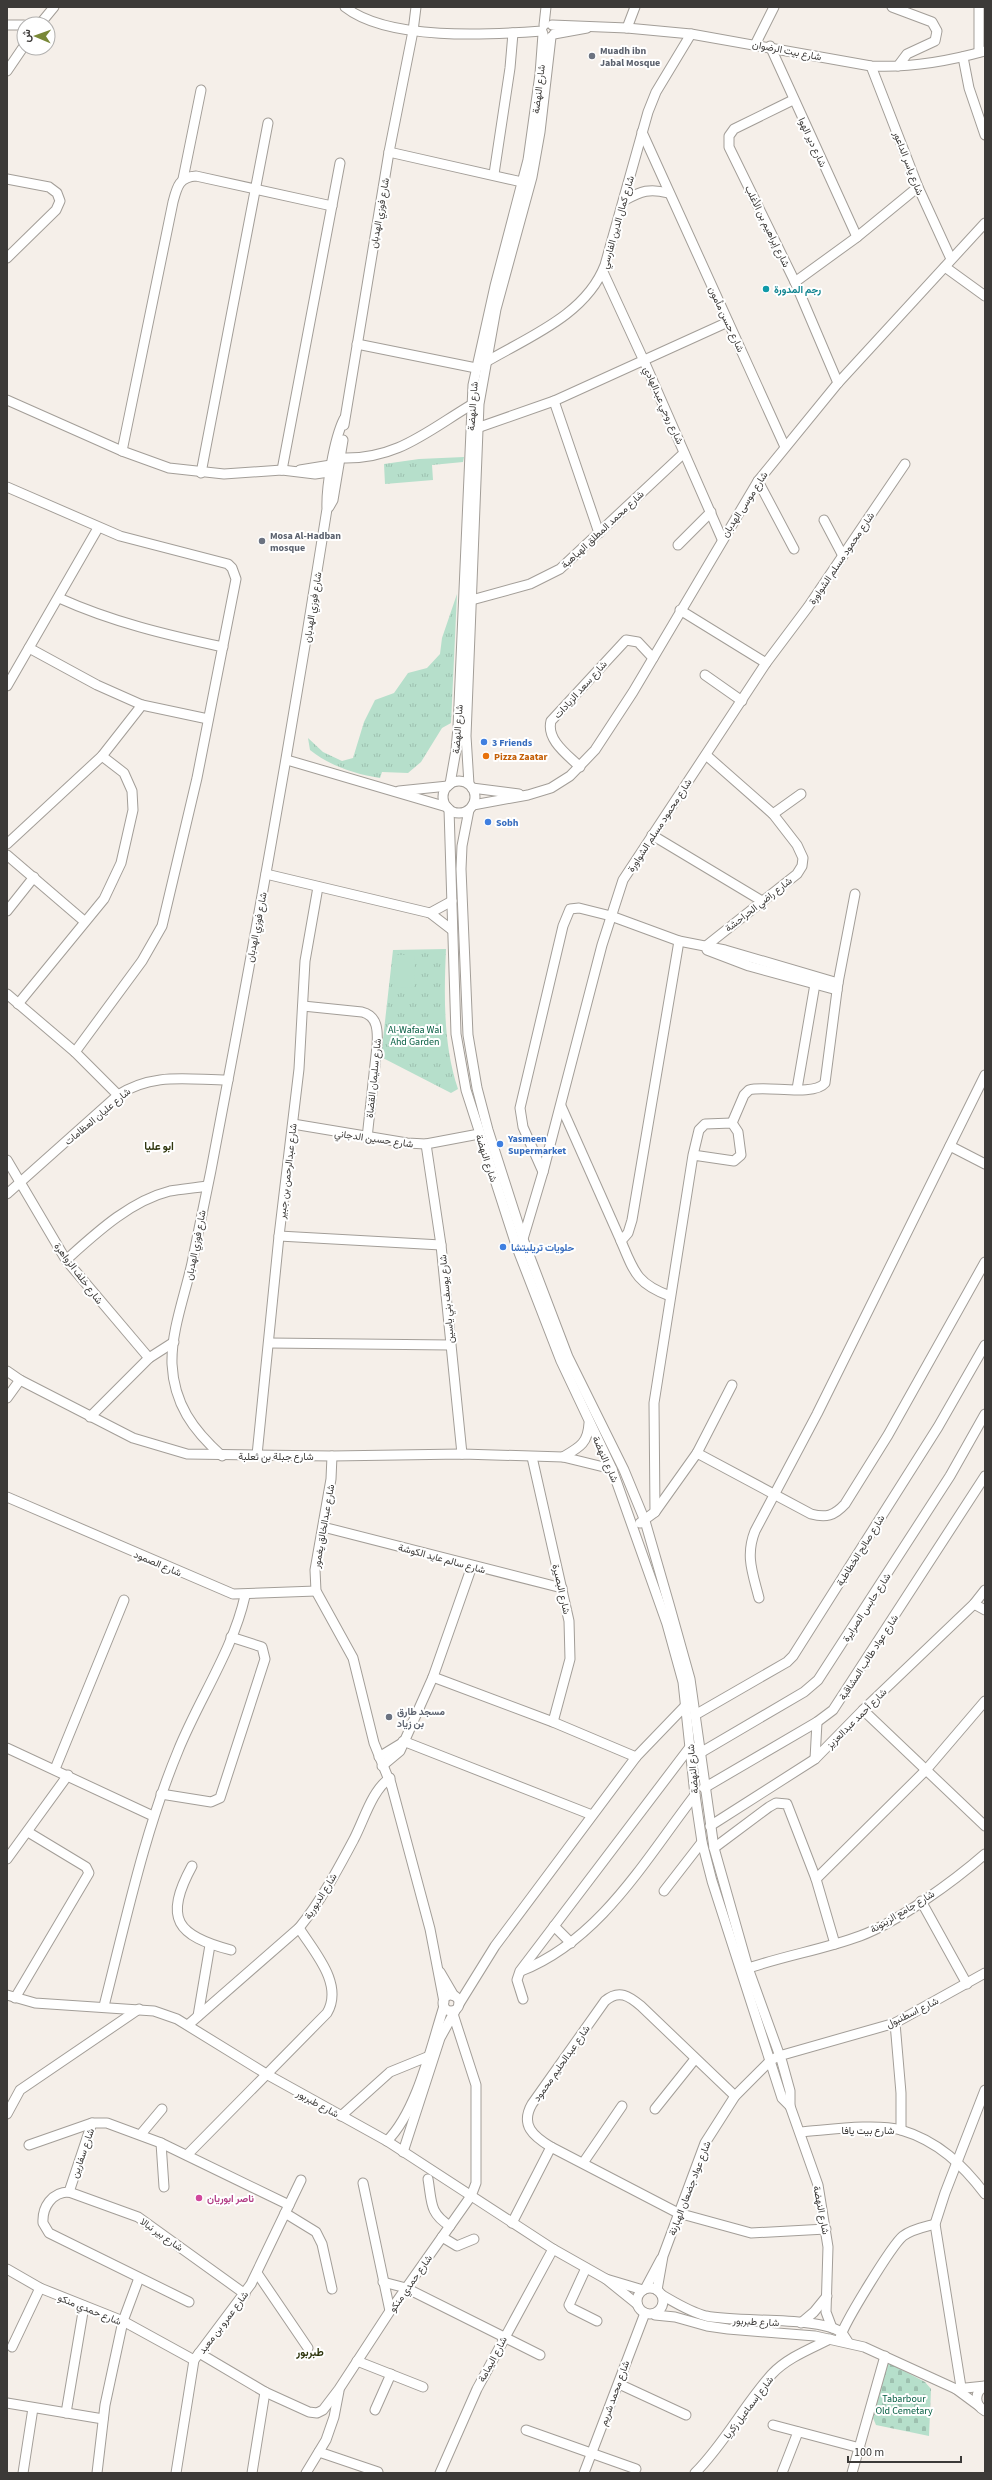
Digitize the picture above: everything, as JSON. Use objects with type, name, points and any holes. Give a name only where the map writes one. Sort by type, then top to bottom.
[{"type":"street","points":[[47,16],[54,7]]},
{"type":"street","name":"شارع بيت الرضوان","points":[[345,7],[374,21],[413,31],[512,33],[588,27],[627,28],[691,34],[770,46],[871,66],[898,66],[962,57],[982,52]]},
{"type":"street","name":"شارع فوزي الهدبان","points":[[328,509],[333,500],[339,428],[344,419],[389,152],[413,31],[416,7]]},
{"type":"street","points":[[546,7],[548,30]]},
{"type":"street","points":[[548,30],[552,7]]},
{"type":"street","points":[[627,28],[635,7]]},
{"type":"street","points":[[756,44],[774,7]]},
{"type":"street","points":[[892,7],[932,22],[937,31],[935,41],[907,54],[898,66]]},
{"type":"street","points":[[979,7],[982,52]]},
{"type":"street","name":"شارع النهضة","points":[[449,785],[456,750],[468,601],[480,365],[494,286],[531,145],[548,30]]},
{"type":"street","name":"شارع النهضة","points":[[471,786],[466,736],[471,405],[480,365],[532,177],[541,124],[548,30]]},
{"type":"street","points":[[494,174],[509,76],[512,33]]},
{"type":"street","name":"شارع كمال الدين الفارسي","points":[[480,365],[576,307],[595,287],[602,272],[625,200],[642,132],[656,92],[691,34]]},
{"type":"street","name":"شارع دير الهوا","points":[[770,46],[793,100],[857,237]]},
{"type":"street","points":[[7,71],[17,56]]},
{"type":"street","points":[[962,57],[969,88],[985,135]]},
{"type":"street","name":"شارع ياسر الداعور","points":[[871,66],[918,187],[951,259]]},
{"type":"street","points":[[122,451],[173,202],[179,183],[183,179],[201,90]]},
{"type":"street","name":"شارع إبراهيم بن الأغلب","points":[[793,100],[734,129],[728,141],[729,147],[795,282],[838,383]]},
{"type":"street","points":[[201,473],[268,123]]},
{"type":"street","name":"شارع حسن مأمون","points":[[642,132],[668,193],[785,446]]},
{"type":"street","points":[[389,152],[494,174],[522,182]]},
{"type":"street","points":[[282,470],[340,163]]},
{"type":"street","points":[[183,179],[196,176],[332,206]]},
{"type":"street","points":[[7,179],[49,187],[58,193],[60,201],[56,210],[7,258]]},
{"type":"street","points":[[795,282],[857,237],[918,187]]},
{"type":"street","points":[[625,200],[643,190],[656,189],[668,193]]},
{"type":"street","name":"شارع موسى الهدبان","points":[[471,807],[542,792],[561,782],[580,767],[606,735],[758,481],[785,446],[838,383],[985,223]]},
{"type":"street","points":[[945,267],[983,293]]},
{"type":"street","name":"شارع روحي عبدالهادي","points":[[602,272],[712,512],[722,539]]},
{"type":"street","points":[[477,428],[554,401],[728,322]]},
{"type":"street","points":[[357,344],[480,365]]},
{"type":"street","points":[[7,400],[122,451],[169,468],[201,473],[224,474],[299,470],[337,466]]},
{"type":"street","points":[[554,401],[599,533]]},
{"type":"street","points":[[315,474],[337,466],[397,450],[471,405]]},
{"type":"street","name":"شارع محمد المطلق الهباهبة","points":[[468,601],[530,584],[551,575],[571,559],[684,453]]},
{"type":"street","name":"شارع محمود مسلم الشواورة","points":[[523,1239],[544,1172],[595,971],[611,916],[624,880],[652,835],[766,663],[843,556],[905,464]]},
{"type":"street","name":"شارع فوزي الهدبان","points":[[222,1456],[203,1439],[190,1423],[180,1404],[172,1363],[174,1342],[228,1080],[287,760],[328,509],[328,485],[337,466]]},
{"type":"street","points":[[299,470],[321,475],[328,485]]},
{"type":"street","points":[[758,481],[794,549]]},
{"type":"street","points":[[7,487],[98,528],[159,548],[222,562],[232,568],[236,579],[175,875],[162,926],[142,961],[74,1052]]},
{"type":"street","points":[[678,545],[712,512]]},
{"type":"street","points":[[824,520],[843,556]]},
{"type":"street","points":[[7,686],[98,528]]},
{"type":"street","points":[[59,598],[122,623],[162,634],[223,647]]},
{"type":"street","points":[[680,610],[766,663]]},
{"type":"street","name":"شارع سعد الزيادات","points":[[580,767],[555,741],[550,732],[551,721],[626,640],[638,642],[653,658]]},
{"type":"street","points":[[29,648],[97,685],[142,705],[208,719]]},
{"type":"street","points":[[705,675],[742,701]]},
{"type":"street","points":[[7,844],[102,756],[142,705]]},
{"type":"street","name":"شارع راضي الحراحشة","points":[[706,755],[773,814],[802,853],[803,862],[797,874],[706,946]]},
{"type":"street","points":[[18,1004],[104,898],[121,863],[133,810],[130,783],[124,773],[102,756]]},
{"type":"street","points":[[287,760],[394,791],[461,813],[471,807],[475,796],[471,786],[459,781],[449,785],[394,791]]},
{"type":"street","points":[[448,808],[444,794],[449,785]]},
{"type":"street","name":"شارع موسى الهدبان","points":[[471,786],[528,795]]},
{"type":"street","points":[[773,814],[801,794]]},
{"type":"street","name":"شارع النهضة","points":[[471,807],[462,846],[461,869],[468,1035],[476,1088],[523,1239],[568,1356],[624,1470],[645,1521],[687,1667],[714,1848],[745,1969],[774,2062],[790,2091],[790,2106],[818,2185],[826,2229],[829,2264],[826,2312],[832,2328]]},
{"type":"street","name":"شارع النهضة","points":[[448,808],[456,1034],[460,1063],[479,1134],[516,1245],[562,1361],[612,1469],[634,1524],[678,1662],[686,1704],[695,1795],[702,1842],[712,1881],[745,1969]]},
{"type":"street","points":[[652,835],[762,901]]},
{"type":"street","points":[[7,855],[84,921]]},
{"type":"street","points":[[266,874],[430,913],[452,930]]},
{"type":"street","points":[[7,912],[34,878]]},
{"type":"street","name":"شارع عبدالرحمن بن جبير","points":[[257,1455],[279,1236],[293,1124],[304,1006],[305,961],[318,887]]},
{"type":"street","points":[[693,1155],[734,1161],[741,1155],[739,1138],[732,1123],[744,1095],[749,1090],[820,1087],[825,1083],[838,986],[855,894]]},
{"type":"street","points":[[430,913],[452,901]]},
{"type":"street","points":[[544,1172],[523,1127],[520,1108],[566,913],[573,908],[611,916],[679,941],[706,946],[750,962]]},
{"type":"street","points":[[621,1241],[628,1233],[632,1220],[679,941]]},
{"type":"street","points":[[693,944],[815,984],[838,986]]},
{"type":"street","points":[[765,967],[838,986]]},
{"type":"street","points":[[797,1089],[815,984]]},
{"type":"street","points":[[7,994],[74,1052],[118,1095]]},
{"type":"street","name":"شارع سليمان القضاة","points":[[304,1006],[362,1012],[369,1014],[374,1019],[378,1032],[367,1138]]},
{"type":"street","points":[[759,1598],[749,1559],[749,1545],[821,1407],[985,1075]]},
{"type":"street","name":"شارع عليان العظامات","points":[[7,1194],[19,1181],[118,1095],[141,1082],[157,1079],[228,1080]]},
{"type":"street","points":[[561,1106],[637,1276],[643,1283],[670,1296]]},
{"type":"street","points":[[655,1512],[654,1403],[693,1155],[701,1127],[709,1123],[732,1123]]},
{"type":"street","name":"شارع حسين الدجاني","points":[[293,1124],[367,1138],[426,1144],[479,1134]]},
{"type":"street","name":"شارع يوسف بني ياسين","points":[[426,1144],[441,1245],[462,1454]]},
{"type":"street","points":[[950,1146],[985,1164]]},
{"type":"street","name":"شارع خلف الزواهرة","points":[[7,1160],[66,1260],[149,1358]]},
{"type":"street","points":[[66,1260],[98,1232],[131,1209],[170,1192],[207,1186]]},
{"type":"street","points":[[279,1236],[441,1245]]},
{"type":"street","points":[[697,1453],[775,1493],[811,1514],[823,1517],[838,1512],[845,1504],[888,1435],[985,1262]]},
{"type":"street","points":[[90,1417],[149,1358],[174,1342]]},
{"type":"street","points":[[269,1343],[450,1345]]},
{"type":"street","name":"شارع صالح الخطاطبة","points":[[695,1715],[787,1662],[794,1656],[938,1427],[985,1346]]},
{"type":"street","name":"شارع جبلة بن ثعلبة","points":[[7,1372],[90,1417],[133,1438],[168,1450],[187,1454],[222,1456],[462,1454],[563,1457],[612,1469]]},
{"type":"street","points":[[7,1398],[20,1380]]},
{"type":"street","points":[[634,1524],[645,1521],[655,1512],[697,1453],[732,1385]]},
{"type":"street","name":"شارع حابس الصرايرة","points":[[700,1753],[804,1692],[818,1680],[950,1476],[985,1414]]},
{"type":"street","points":[[563,1457],[580,1446],[588,1436],[589,1422]]},
{"type":"street","name":"شارع عبدالخالق يغمور","points":[[332,1456],[323,1526],[315,1570],[316,1591],[353,1658],[372,1727],[390,1781],[430,1929],[444,2004]]},
{"type":"street","name":"شارع البصيرة","points":[[532,1457],[569,1621],[571,1646],[567,1673],[553,1722]]},
{"type":"street","name":"شارع عواد طالب المشاقبة","points":[[704,1788],[817,1722],[838,1704],[985,1476]]},
{"type":"street","name":"شارع الصمود","points":[[7,1497],[222,1590],[245,1596],[316,1591]]},
{"type":"street","name":"شارع سالم عايد الكوشة","points":[[323,1526],[472,1566],[562,1588]]},
{"type":"street","points":[[383,1760],[396,1756],[433,1677],[472,1566]]},
{"type":"street","name":"شارع أحمد عبدالعزيز","points":[[710,1826],[816,1759],[863,1710],[974,1604],[985,1590]]},
{"type":"street","points":[[104,2006],[153,1816],[192,1718],[231,1637],[245,1596]]},
{"type":"street","points":[[55,1769],[124,1600]]},
{"type":"street","points":[[974,1604],[985,1610]]},
{"type":"street","points":[[161,1794],[211,1802],[220,1798],[265,1659],[262,1647],[231,1637]]},
{"type":"street","points":[[433,1677],[553,1722],[636,1757]]},
{"type":"street","points":[[816,1879],[926,1770],[985,1702]]},
{"type":"street","points":[[444,2004],[448,2011],[455,2004],[473,1981],[495,1946],[636,1757],[686,1704]]},
{"type":"street","points":[[863,1710],[985,1826]]},
{"type":"street","points":[[816,1759],[817,1722]]},
{"type":"street","points":[[402,1742],[592,1815]]},
{"type":"street","points":[[522,1999],[517,1980],[520,1971],[690,1747]]},
{"type":"street","points":[[7,1748],[68,1775],[153,1816]]},
{"type":"street","points":[[7,1859],[68,1775]]},
{"type":"street","name":"شارع الدبورية","points":[[188,2025],[299,1928],[319,1899],[379,1792],[390,1781]]},
{"type":"street","points":[[520,1971],[546,1959],[571,1943],[602,1916],[695,1795]]},
{"type":"street","points":[[714,1848],[769,1807],[776,1803],[787,1804],[816,1879],[835,1944]]},
{"type":"street","points":[[11,1996],[89,1873],[86,1866],[28,1832]]},
{"type":"street","points":[[664,1891],[702,1842]]},
{"type":"street","name":"شارع جامع الزيتونة","points":[[745,1969],[835,1944],[874,1930],[954,1879],[985,1854]]},
{"type":"street","points":[[192,1866],[179,1893],[177,1911],[180,1923],[184,1931],[210,1945],[232,1950]]},
{"type":"street","points":[[921,1901],[967,1984]]},
{"type":"street","points":[[554,1926],[571,1943]]},
{"type":"street","points":[[187,2155],[268,2075],[327,2013],[334,1997],[332,1984],[299,1928]]},
{"type":"street","points":[[198,2016],[210,1945]]},
{"type":"street","name":"شارع عبدالخالق يغمور","points":[[438,1967],[455,2004]]},
{"type":"street","points":[[981,1975],[985,1985]]},
{"type":"street","name":"شارع اسطنبول","points":[[774,2062],[812,2047],[895,2023],[981,1975]]},
{"type":"street","name":"شارع عبدالحليم محمود","points":[[735,2096],[629,1997],[617,1994],[608,1998],[528,2112],[526,2118],[529,2127],[538,2139],[582,2164],[678,2213],[751,2233],[826,2229]]},
{"type":"street","name":"شارع طبربور","points":[[11,1996],[35,2003],[104,2006],[160,2012],[188,2025],[268,2075],[387,2141],[553,2249],[606,2279],[637,2304]]},
{"type":"street","points":[[387,2141],[406,2117],[444,2004],[449,1996],[455,2004]]},
{"type":"street","points":[[403,2152],[440,2038],[455,2004]]},
{"type":"street","name":"شارع حمدي منكو","points":[[7,2269],[40,2288],[123,2322],[309,2412],[317,2413],[323,2410],[339,2389],[390,2311],[471,2196],[476,2183],[476,2085],[455,2004]]},
{"type":"street","points":[[7,2114],[20,2090],[139,2009]]},
{"type":"street","points":[[895,2023],[901,2093],[901,2130]]},
{"type":"street","points":[[340,2116],[390,2072],[427,2057]]},
{"type":"street","points":[[655,2109],[695,2059]]},
{"type":"street","name":"شارع عواد جضعان الهبارنة","points":[[644,2289],[663,2256],[703,2148],[735,2096],[774,2062]]},
{"type":"street","points":[[958,2388],[935,2224],[957,2160],[985,2090]]},
{"type":"street","points":[[582,2164],[622,2106]]},
{"type":"street","points":[[141,2134],[162,2109]]},
{"type":"street","points":[[29,2145],[92,2123]]},
{"type":"street","name":"شارع سفارين","points":[[69,2192],[92,2123],[107,2123],[141,2134],[187,2155],[287,2209],[316,2232],[322,2244],[332,2289]]},
{"type":"street","name":"شارع بيت يافا","points":[[800,2132],[871,2128],[901,2130],[946,2151],[957,2160],[985,2194]]},
{"type":"street","points":[[160,2143],[164,2187]]},
{"type":"street","points":[[512,2223],[551,2147]]},
{"type":"street","points":[[428,2179],[433,2209],[439,2219],[450,2226]]},
{"type":"street","name":"شارع عمرو بن معبد","points":[[176,2473],[197,2357],[245,2294],[257,2273],[301,2180]]},
{"type":"street","points":[[363,2183],[390,2311]]},
{"type":"street","points":[[69,2192],[57,2194],[47,2205],[42,2219],[45,2230],[189,2302]]},
{"type":"street","name":"شارع بير نبالا","points":[[69,2192],[138,2217],[245,2294]]},
{"type":"street","points":[[842,2333],[897,2242],[908,2232],[935,2224]]},
{"type":"street","points":[[442,2238],[457,2246],[474,2239]]},
{"type":"street","name":"شارع اليمامة","points":[[440,2473],[477,2389],[553,2249]]},
{"type":"street","name":"شارع عواد جضعان الهبارنة","points":[[660,2293],[663,2256]]},
{"type":"street","points":[[586,2268],[569,2305],[571,2308],[597,2321]]},
{"type":"street","points":[[257,2273],[308,2348]]},
{"type":"street","points":[[97,2473],[103,2419],[123,2322],[139,2278]]},
{"type":"street","name":"شارع طبربور","points":[[606,2279],[644,2289]]},
{"type":"street","points":[[383,2282],[406,2288],[540,2355]]},
{"type":"street","points":[[12,2348],[40,2288]]},
{"type":"street","points":[[644,2289],[660,2293],[662,2306],[655,2315],[645,2313],[637,2304],[639,2294],[644,2289]]},
{"type":"street","name":"شارع طبربور","points":[[660,2293],[687,2309],[705,2316],[728,2319],[801,2323],[832,2328],[842,2333],[844,2342]]},
{"type":"street","points":[[801,2323],[814,2312],[827,2296]]},
{"type":"street","points":[[66,2413],[84,2306]]},
{"type":"street","name":"شارع محمد شريم","points":[[584,2473],[645,2313]]},
{"type":"street","name":"شارع طبربور","points":[[655,2315],[675,2317],[707,2326],[794,2333],[844,2342],[885,2356],[958,2388],[982,2408]]},
{"type":"street","name":"شارع إسماعيل زكريا","points":[[695,2473],[716,2449],[772,2374],[799,2354],[830,2339]]},
{"type":"street","points":[[852,2473],[885,2356]]},
{"type":"street","points":[[356,2361],[423,2387]]},
{"type":"street","points":[[375,2410],[391,2374]]},
{"type":"street","points":[[619,2384],[686,2415]]},
{"type":"street","points":[[982,2408],[977,2396],[985,2386]]},
{"type":"street","name":"شارع طبربور","points":[[958,2388],[985,2386]]},
{"type":"street","points":[[306,2473],[307,2469],[319,2452],[331,2426],[339,2389]]},
{"type":"street","points":[[252,2473],[265,2392]]},
{"type":"street","points":[[7,2403],[103,2419]]},
{"type":"street","points":[[23,2473],[33,2408]]},
{"type":"street","points":[[773,2425],[860,2448]]},
{"type":"street","points":[[526,2430],[636,2469]]},
{"type":"street","points":[[782,2473],[798,2432]]},
{"type":"street","points":[[319,2452],[378,2472]]},
{"type":"green space","points":[[464,457],[463,462],[432,465],[433,480],[385,484],[384,464],[419,459]]},
{"type":"green space","points":[[457,594],[451,723],[442,728],[421,762],[408,773],[382,772],[380,778],[361,774],[334,765],[310,750],[308,738],[323,752],[342,761],[353,758],[364,722],[375,700],[394,693],[408,673],[427,668],[440,654],[442,638]]},
{"type":"green space","name":"Al-Wafaa Wal Ahd Garden","points":[[446,949],[445,1002],[447,1037],[453,1072],[458,1089],[451,1093],[381,1057],[393,950]]},
{"type":"green space","points":[[395,955],[415,955],[414,988],[394,987]]},
{"type":"green space","name":"Tabarbour Old Cemetary","points":[[887,2362],[925,2382],[931,2389],[929,2436],[876,2425],[873,2418]]},
{"type":"place","name":"Muadh ibn Jabal Mosque","points":[[592,56]]},
{"type":"place","name":"رجم المدورة","points":[[766,289]]},
{"type":"place","name":"Mosa Al-Hadban mosque","points":[[262,541]]},
{"type":"place","name":"3 Friends","points":[[484,742]]},
{"type":"place","name":"Pizza Zaatar","points":[[486,756]]},
{"type":"place","name":"Sobh","points":[[488,822]]},
{"type":"place","name":"Yasmeen Supermarket","points":[[500,1144]]},
{"type":"place","name":"حلويات تريليتشا","points":[[503,1247]]},
{"type":"place","name":"مسجد طارق بن زياد","points":[[389,1717]]},
{"type":"place","name":"ناصر ابوريان","points":[[199,2198]]},
{"type":"district","name":"ابو عليا","points":[[159,1146]]},
{"type":"district","name":"طبربور","points":[[310,2352]]}]
